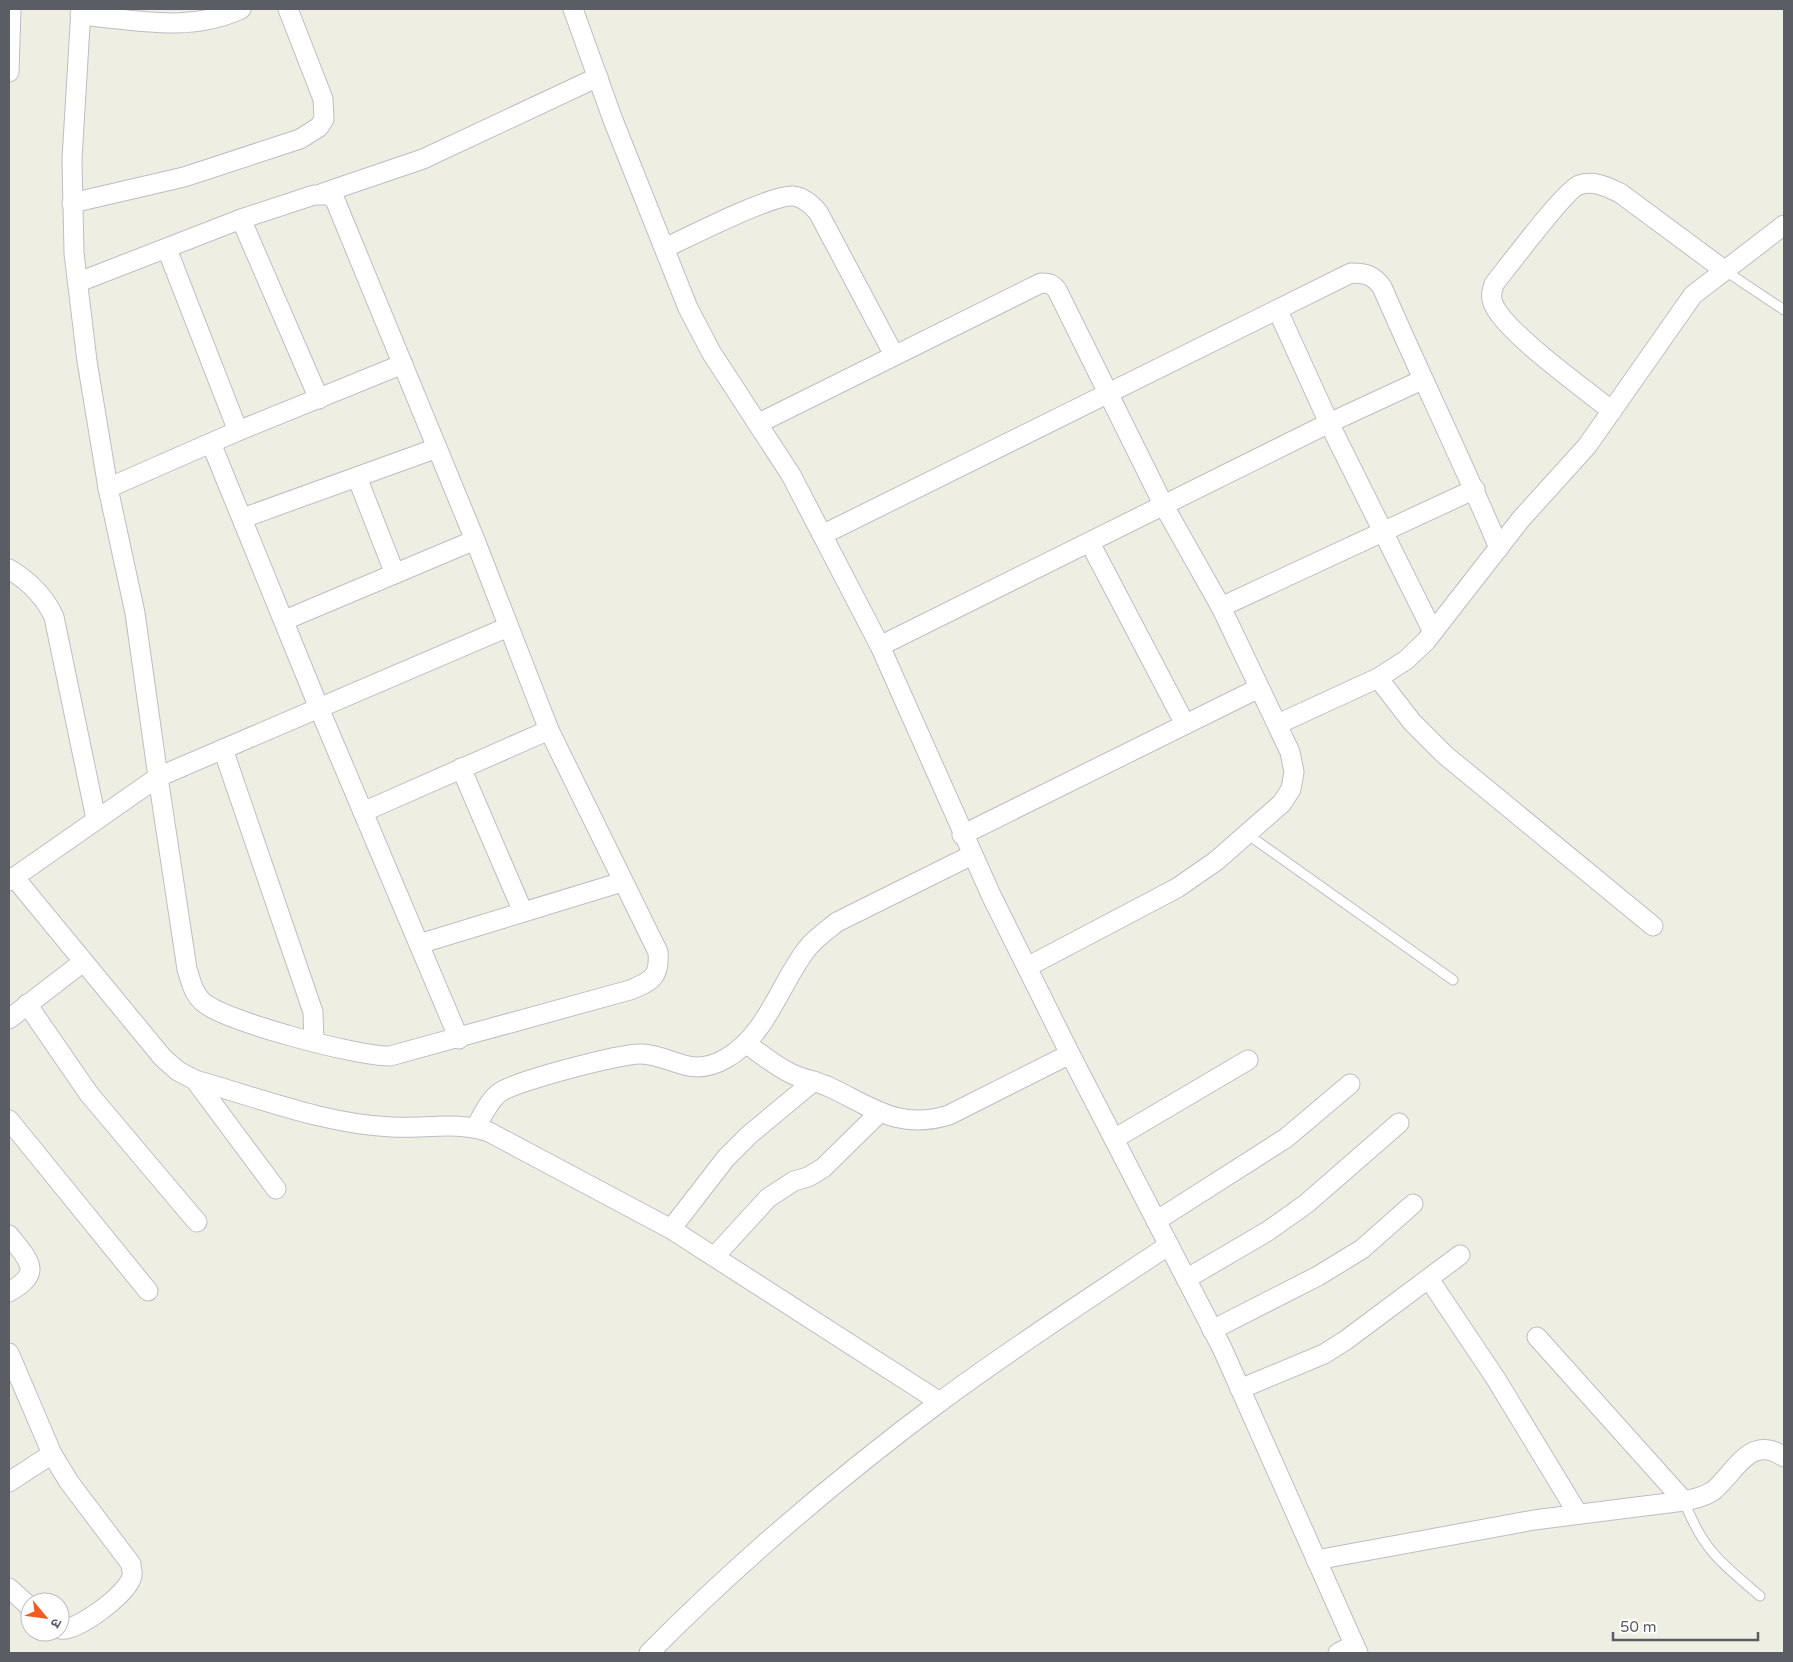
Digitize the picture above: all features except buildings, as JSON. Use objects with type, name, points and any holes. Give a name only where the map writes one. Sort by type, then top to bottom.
[{"type":"street","points":[[9,72],[11,9]]},
{"type":"street","points":[[241,9],[212,20],[190,24],[80,12],[72,159],[72,203],[74,253],[87,362],[108,488],[135,613],[187,969],[195,994],[204,1003],[225,1013],[345,1051],[382,1057],[409,1053],[630,990],[650,981],[659,967],[658,952],[549,730],[475,540],[335,200],[330,194],[323,193]]},
{"type":"street","points":[[72,203],[184,177],[300,139],[319,127],[324,119],[323,99],[288,9]]},
{"type":"street","points":[[573,9],[688,308],[711,352],[759,423],[791,476],[880,646],[962,835],[1070,1054],[1169,1245],[1240,1388],[1316,1560],[1350,1650]]},
{"type":"street","points":[[78,282],[241,219],[423,159],[598,77]]},
{"type":"street","points":[[1612,411],[1527,342],[1504,320],[1496,310],[1491,294],[1498,279],[1562,200],[1577,185],[1591,183],[1605,186],[1620,193],[1724,270]]},
{"type":"street","points":[[665,248],[772,199],[794,196],[804,199],[818,212],[894,355]]},
{"type":"street","points":[[241,219],[319,399]]},
{"type":"street","points":[[1278,724],[1378,678],[1406,660],[1433,632],[1521,519],[1587,446],[1693,295],[1784,225]]},
{"type":"street","points":[[167,249],[238,431]]},
{"type":"street","points":[[822,535],[1351,274],[1364,273],[1375,278],[1382,287],[1422,380],[1474,489],[1499,548]]},
{"type":"street","points":[[759,423],[1041,283],[1048,283],[1055,286],[1164,506],[1221,607],[1290,752],[1294,772],[1291,789],[1282,802],[1216,861],[1177,888],[1027,967]]},
{"type":"street","points":[[1278,311],[1329,423],[1433,632]]},
{"type":"street","points":[[108,488],[238,431],[403,364]]},
{"type":"street","points":[[880,646],[1090,544],[1329,423],[1422,380]]},
{"type":"street","points":[[211,443],[285,620],[319,708],[459,1039]]},
{"type":"street","points":[[243,518],[437,448]]},
{"type":"street","points":[[357,477],[395,574]]},
{"type":"street","points":[[1221,607],[1384,533],[1474,489]]},
{"type":"street","points":[[285,620],[475,540]]},
{"type":"street","points":[[1090,544],[1186,724]]},
{"type":"street","points":[[9,569],[33,586],[49,606],[54,617],[96,819]]},
{"type":"street","points":[[508,627],[158,777],[11,879],[163,1058],[178,1071],[195,1080],[331,1119],[391,1128],[476,1127],[530,1153],[671,1229],[940,1402]]},
{"type":"street","points":[[1378,678],[1412,722],[1445,754],[1653,926]]},
{"type":"street","points":[[962,835],[1259,688]]},
{"type":"street","points":[[363,812],[549,730]]},
{"type":"street","points":[[223,749],[313,1012],[314,1042]]},
{"type":"street","points":[[461,768],[524,912]]},
{"type":"street","points":[[476,1127],[498,1093],[513,1085],[578,1067],[640,1054],[656,1056],[689,1067],[704,1066],[725,1059],[746,1043],[772,1008],[806,950],[820,936],[837,922],[972,854]]},
{"type":"street","points":[[419,944],[622,882]]},
{"type":"street","points":[[9,1019],[83,962]]},
{"type":"street","points":[[27,1004],[90,1094],[197,1222]]},
{"type":"street","points":[[746,1043],[776,1065],[801,1078],[814,1081],[879,1113],[917,1122],[949,1115],[1070,1054]]},
{"type":"street","points":[[1114,1139],[1248,1060]]},
{"type":"street","points":[[195,1080],[276,1189]]},
{"type":"street","points":[[671,1229],[726,1158],[749,1135],[814,1081]]},
{"type":"street","points":[[1156,1221],[1286,1138],[1350,1084]]},
{"type":"street","points":[[715,1256],[768,1198],[794,1181],[808,1177],[823,1168],[879,1113]]},
{"type":"street","points":[[9,1120],[148,1291]]},
{"type":"street","points":[[1186,1279],[1268,1231],[1306,1204],[1399,1123]]},
{"type":"street","points":[[1212,1330],[1318,1276],[1355,1254],[1413,1204]]},
{"type":"street","points":[[9,1235],[30,1267],[30,1275],[25,1283],[9,1292]]},
{"type":"street","points":[[649,1653],[698,1603],[844,1476],[940,1402],[1169,1245]]},
{"type":"street","points":[[1240,1388],[1324,1354],[1346,1340],[1460,1255]]},
{"type":"street","points":[[1429,1279],[1496,1379],[1578,1514]]},
{"type":"street","points":[[1537,1337],[1684,1501]]},
{"type":"street","points":[[9,1353],[52,1454],[69,1482],[130,1564],[132,1575],[127,1586],[115,1599],[80,1624],[70,1628]]},
{"type":"street","points":[[1316,1560],[1534,1520],[1700,1498],[1712,1491],[1749,1453],[1770,1451],[1784,1457]]},
{"type":"street","points":[[9,1482],[52,1454]]},
{"type":"street","points":[[9,1588],[20,1598]]},
{"type":"lane","points":[[1724,270],[1784,310]]},
{"type":"lane","points":[[1247,834],[1453,980]]},
{"type":"lane","points":[[1684,1501],[1699,1536],[1708,1549],[1760,1596]]}]
